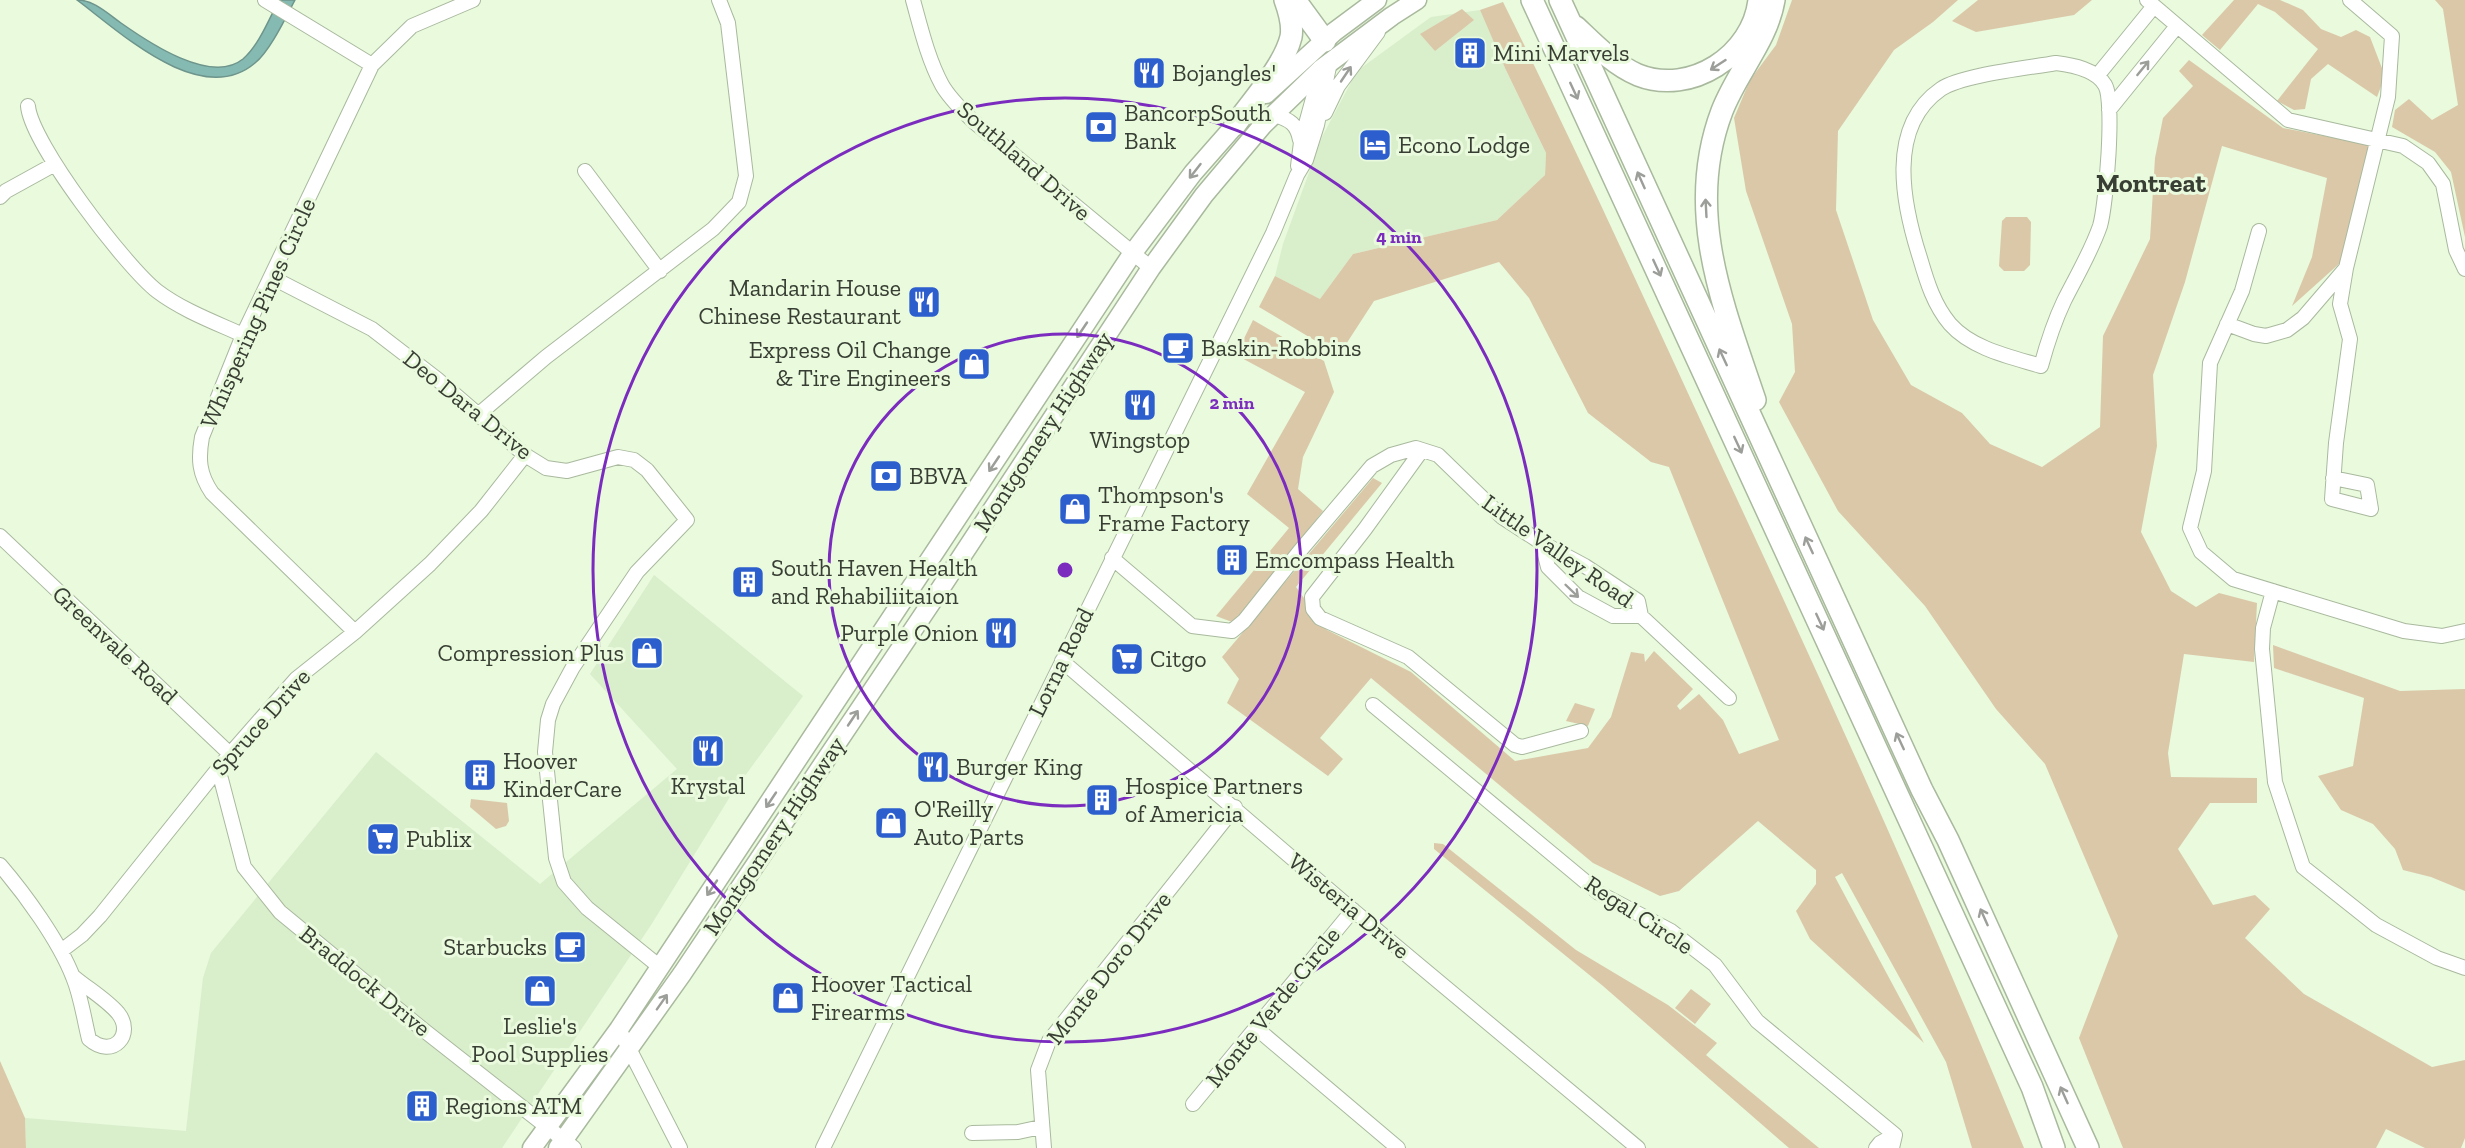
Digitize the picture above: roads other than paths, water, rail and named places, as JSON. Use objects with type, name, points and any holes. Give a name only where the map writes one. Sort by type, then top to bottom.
[{"type":"highway","points":[[1235,125],[1280,62],[1291,36],[1289,12],[1285,0]]},
{"type":"highway","points":[[1295,0],[1330,37]]},
{"type":"highway","points":[[1310,0],[1330,37]]},
{"type":"highway","points":[[1532,0],[2032,1087],[2054,1148]]},
{"type":"highway","points":[[1560,0],[1917,780],[1953,850],[2088,1148]]},
{"type":"highway","points":[[1568,20],[1609,58],[1625,69],[1641,76],[1657,79],[1687,78],[1713,69],[1737,49],[1755,20],[1759,0]]},
{"type":"highway","points":[[1774,0],[1766,31],[1735,82],[1721,114],[1711,145],[1705,184],[1707,225],[1716,275],[1735,340],[1791,506]]},
{"type":"main road","name":"Montgomery Highway","points":[[532,1148],[619,1029],[660,968],[1132,254],[1193,173],[1235,125],[1291,70],[1377,0]]},
{"type":"main road","name":"Montgomery Highway","points":[[566,1145],[931,603],[1151,268],[1209,189],[1263,125],[1326,66],[1417,0]]},
{"type":"main road","points":[[1326,66],[1330,37]]},
{"type":"street","name":"Whispering Pines Circle","points":[[355,632],[212,493],[202,477],[199,459],[202,437],[243,335],[372,65],[412,26],[473,0]]},
{"type":"street","points":[[479,414],[546,357],[713,229],[739,202],[746,176],[728,23],[719,0]]},
{"type":"street","name":"Southland Drive","points":[[913,0],[931,62],[943,87],[956,103],[973,121],[1151,268]]},
{"type":"street","points":[[2333,478],[2350,339],[2340,304],[2346,268],[2388,97],[2392,36],[2350,0]]},
{"type":"street","points":[[267,2],[372,65]]},
{"type":"street","points":[[2097,76],[2151,3],[2288,120],[2403,146],[2428,163],[2443,184],[2456,250],[2465,269]]},
{"type":"street","points":[[1317,125],[1355,60],[1392,16]]},
{"type":"street","points":[[2109,110],[2177,26]]},
{"type":"street","points":[[2056,63],[2071,65],[2097,76],[2105,84],[2109,95],[2106,194],[2100,225],[2054,322],[2041,366],[1992,351],[1965,336],[1951,325],[1933,298],[1908,223],[1903,194],[1906,144],[1919,110],[1941,89],[1956,81],[2056,63]]},
{"type":"street","name":"Lorna Road","points":[[823,1148],[1273,233],[1297,175],[1306,160],[1317,125],[1326,66]]},
{"type":"street","name":"Lorna Road","points":[[1297,175],[1301,142],[1326,66]]},
{"type":"street","points":[[28,106],[33,129],[55,164],[133,269],[170,300],[243,335]]},
{"type":"street","points":[[1275,115],[1288,119],[1298,127],[1301,142]]},
{"type":"street","points":[[0,197],[6,191],[55,164]]},
{"type":"street","points":[[585,171],[660,271]]},
{"type":"street","points":[[2259,231],[2242,291],[2210,363],[2204,471],[2190,528],[2201,552],[2233,579],[2404,631],[2442,636],[2465,631]]},
{"type":"street","points":[[2227,324],[2266,336],[2287,330],[2303,318],[2346,268]]},
{"type":"street","name":"Deo Dara Drive","points":[[272,277],[372,328],[479,414],[525,455],[546,468],[567,471],[618,457],[634,460],[647,470],[687,520],[637,572],[573,667],[553,704],[548,720],[544,752],[556,858],[564,882],[595,915],[660,968]]},
{"type":"street","points":[[1112,558],[1192,626],[1232,631],[1244,621],[1372,466],[1391,455],[1416,448],[1422,450],[1365,529],[1320,585],[1312,597],[1313,609],[1320,618],[1408,657],[1515,745],[1522,747],[1581,731]]},
{"type":"street","name":"Little Valley Road","points":[[1422,450],[1438,455],[1502,517],[1542,543],[1585,566],[1638,601],[1641,616],[1729,698]]},
{"type":"street","name":"Spruce Drive","points":[[61,951],[82,935],[100,916],[230,754],[296,679],[355,632],[430,564],[481,511],[525,455]]},
{"type":"street","name":"Greenvale Road","points":[[0,536],[230,754]]},
{"type":"street","points":[[1542,543],[1548,567],[1578,597],[1613,616],[1641,616]]},
{"type":"street","points":[[2273,591],[2263,628],[2262,649],[2275,782],[2303,867],[2376,925],[2437,958],[2465,968]]},
{"type":"street","name":"Wisteria Drive","points":[[1062,661],[1353,910],[1638,1148]]},
{"type":"street","name":"Regal Circle","points":[[1373,705],[1599,893],[1671,931],[1715,965],[1757,1021],[1893,1142]]},
{"type":"street","name":"Braddock Drive","points":[[217,770],[244,867],[279,912],[421,1028],[548,1126],[566,1145]]},
{"type":"street","name":"Monte Doro Drive","points":[[1044,1148],[1038,1070],[1049,1041],[1235,807]]},
{"type":"street","points":[[0,865],[17,884],[61,951],[74,977],[89,1039],[97,1046],[114,1047],[124,1033],[123,1023],[118,1013],[74,977]]},
{"type":"street","name":"Monte Verde Circle","points":[[1193,1104],[1353,910]]},
{"type":"street","points":[[1256,1028],[1396,1148]]},
{"type":"street","points":[[619,1029],[680,1148]]},
{"type":"street","points":[[972,1133],[1018,1132],[1041,1127]]},
{"type":"street","name":"Regal Circle","points":[[1876,1148],[1880,1143],[1893,1142]]},
{"type":"water","points":[[77,0],[89,2],[100,8],[163,50],[197,64],[214,67],[230,66],[243,59],[259,39],[279,0],[295,0],[261,58],[234,75],[210,77],[186,72],[162,61],[115,30]]},
{"type":"place","name":"Mini Marvels","points":[[1470,53]]},
{"type":"place","name":"Bojangles'","points":[[1149,73]]},
{"type":"place","name":"BancorpSouth Bank","points":[[1101,127]]},
{"type":"place","name":"Econo Lodge","points":[[1375,145]]},
{"type":"place","name":"Mandarin House Chinese Restaurant","points":[[924,302]]},
{"type":"place","name":"Baskin-Robbins","points":[[1178,348]]},
{"type":"place","name":"Express Oil Change & Tire Engineers","points":[[974,364]]},
{"type":"place","name":"Wingstop","points":[[1140,405]]},
{"type":"place","name":"BBVA","points":[[886,476]]},
{"type":"place","name":"Thompson's Frame Factory","points":[[1075,509]]},
{"type":"place","name":"Emcompass Health","points":[[1232,560]]},
{"type":"place","name":"South Haven Health and Rehabiliitaion","points":[[748,582]]},
{"type":"place","name":"Purple Onion","points":[[1001,633]]},
{"type":"place","name":"Compression Plus","points":[[647,653]]},
{"type":"place","name":"Citgo","points":[[1127,659]]},
{"type":"place","name":"Krystal","points":[[708,751]]},
{"type":"place","name":"Burger King","points":[[933,767]]},
{"type":"place","name":"Hoover KinderCare","points":[[480,775]]},
{"type":"place","name":"Hospice Partners of Americia","points":[[1102,800]]},
{"type":"place","name":"O'Reilly Auto Parts","points":[[891,823]]},
{"type":"place","name":"Publix","points":[[383,839]]},
{"type":"place","name":"Starbucks","points":[[570,947]]},
{"type":"place","name":"Leslie's Pool Supplies","points":[[540,991]]},
{"type":"place","name":"Hoover Tactical Firearms","points":[[788,998]]},
{"type":"place","name":"Regions ATM","points":[[422,1106]]},
{"type":"district","name":"Montreat","points":[[2151,183]]}]
